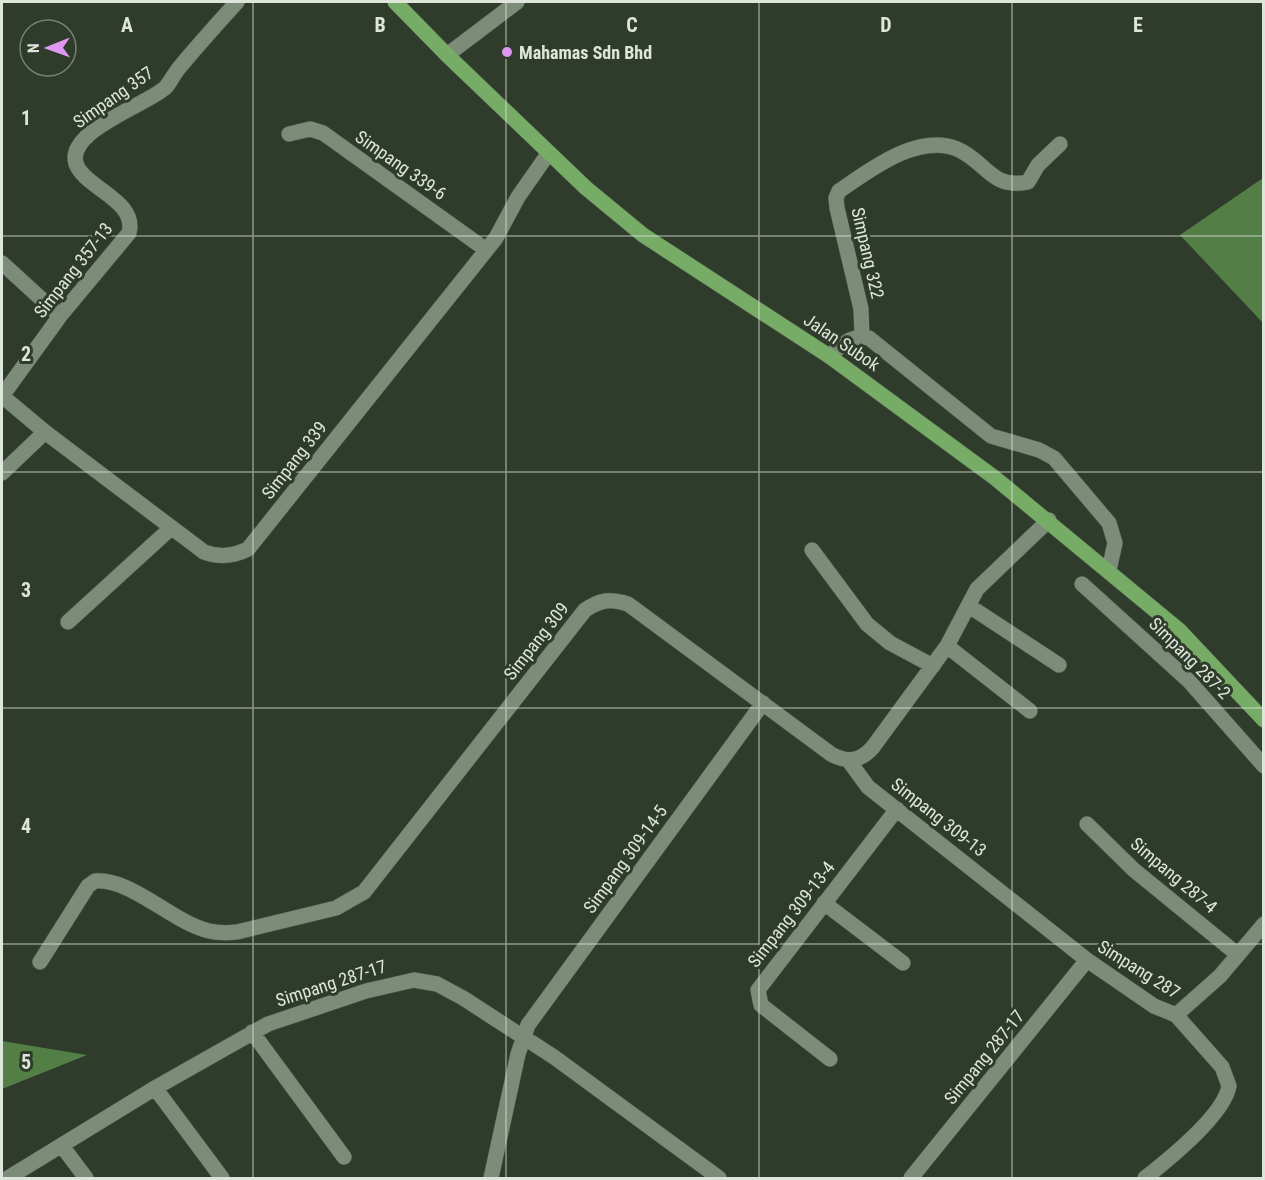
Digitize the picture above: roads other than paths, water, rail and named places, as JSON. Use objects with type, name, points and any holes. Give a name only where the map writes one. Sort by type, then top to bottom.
[{"type":"main road","name":"Jalan Subok","points":[[395,2],[548,154],[643,235],[830,356],[919,419],[1049,520],[1203,653],[1263,720]]},
{"type":"street","name":"Simpang 357","points":[[83,174],[78,167],[75,155],[82,140],[164,89],[237,2]]},
{"type":"street","points":[[447,55],[517,2]]},
{"type":"street","name":"Simpang 339-6","points":[[289,134],[310,129],[323,134],[485,249]]},
{"type":"street","name":"Simpang 322","points":[[862,336],[861,309],[837,208],[836,198],[839,191],[901,154],[921,147],[945,145],[959,150],[998,182],[1028,182],[1038,165],[1060,144]]},
{"type":"street","name":"Simpang 339","points":[[2,396],[45,432],[171,528],[213,555],[238,554],[248,549],[496,238],[529,179],[548,154]]},
{"type":"street","name":"Simpang 357-13","points":[[2,396],[60,316],[129,233],[131,226],[129,217],[122,208],[83,174]]},
{"type":"street","points":[[2,263],[60,316]]},
{"type":"street","points":[[830,356],[850,338],[862,336],[869,338],[991,436],[1039,450],[1054,458],[1109,523],[1115,543],[1109,570]]},
{"type":"street","points":[[2,473],[45,432]]},
{"type":"street","points":[[849,761],[858,759],[873,747],[947,646],[977,590],[1049,520]]},
{"type":"street","points":[[68,622],[171,528]]},
{"type":"street","points":[[812,550],[867,624],[890,643],[933,666]]},
{"type":"street","name":"Simpang 287-2","points":[[1082,584],[1188,681],[1263,766]]},
{"type":"street","name":"Simpang 309","points":[[40,963],[88,886],[95,881],[105,880],[116,884],[192,925],[221,933],[237,933],[336,908],[351,902],[364,892],[585,610],[599,601],[613,599],[628,604],[831,754],[849,761]]},
{"type":"street","points":[[969,606],[1059,665]]},
{"type":"street","points":[[947,646],[1030,711]]},
{"type":"street","name":"Simpang 309-14-5","points":[[491,1179],[528,1025],[763,704]]},
{"type":"street","name":"Simpang 309-13","points":[[849,761],[868,787],[1012,898]]},
{"type":"street","name":"Simpang 309-13-4","points":[[830,1059],[761,1005],[758,995],[761,985],[897,809]]},
{"type":"street","name":"Simpang 287-4","points":[[1087,824],[1134,870],[1238,954]]},
{"type":"street","name":"Simpang 287","points":[[1012,898],[1087,960],[1154,1006],[1176,1015],[1220,976],[1263,924]]},
{"type":"street","points":[[824,903],[903,963]]},
{"type":"street","name":"Simpang 287-17","points":[[911,1179],[1087,960]]},
{"type":"street","name":"Simpang 287-17","points":[[8,1179],[252,1032],[366,992],[399,982],[414,981],[437,984],[554,1058],[719,1179]]},
{"type":"street","points":[[1145,1179],[1188,1143],[1228,1093],[1229,1080],[1222,1067],[1176,1015]]},
{"type":"street","points":[[252,1032],[344,1157]]},
{"type":"street","points":[[156,1088],[222,1179]]},
{"type":"street","points":[[62,1146],[86,1179]]},
{"type":"place","name":"Mahamas Sdn Bhd","points":[[507,52]]}]
